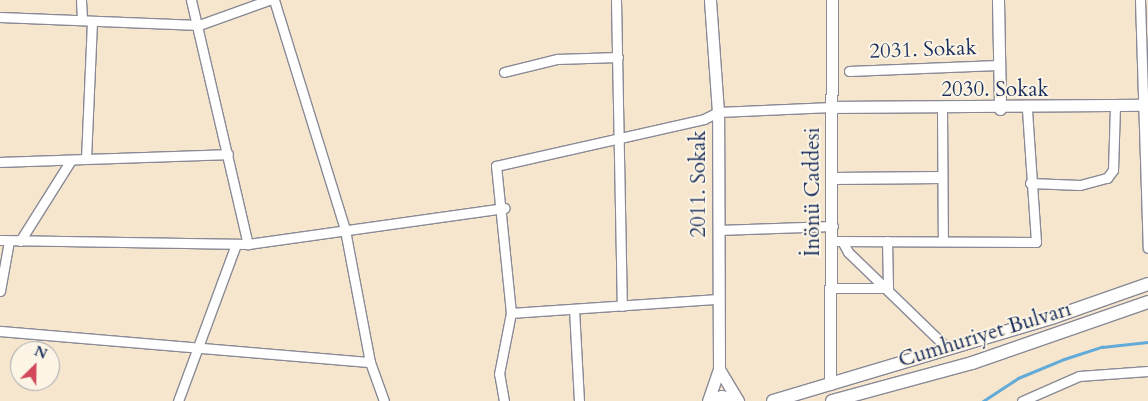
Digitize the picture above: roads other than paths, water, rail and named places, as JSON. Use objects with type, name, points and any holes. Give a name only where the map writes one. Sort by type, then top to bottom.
[{"type":"main road","points":[[773,401],[948,349],[1148,284]]},
{"type":"main road","name":"Cumhuriyet Bulvarı","points":[[832,401],[972,363],[1148,302]]},
{"type":"main road","points":[[709,401],[722,397],[737,401]]},
{"type":"street","points":[[81,0],[82,20]]},
{"type":"street","points":[[191,0],[199,25],[248,244]]},
{"type":"street","points":[[0,17],[199,25],[269,0]]},
{"type":"street","points":[[274,0],[345,230],[370,362],[384,401]]},
{"type":"street","points":[[616,0],[621,136],[622,306]]},
{"type":"street","name":"2011. Sokak","points":[[710,0],[718,112],[719,369]]},
{"type":"street","name":"İnönü Caddesi","points":[[830,384],[832,288],[838,241],[833,226],[832,0]]},
{"type":"street","points":[[998,0],[1000,109]]},
{"type":"street","points":[[1140,0],[1148,248]]},
{"type":"street","points":[[86,159],[92,21]]},
{"type":"street","points":[[504,72],[557,59],[618,57]]},
{"type":"street","name":"2031. Sokak","points":[[849,71],[998,64]]},
{"type":"street","points":[[1030,183],[1080,185],[1107,178],[1113,170],[1116,106]]},
{"type":"street","name":"2030. Sokak","points":[[832,108],[1000,109],[1142,106]]},
{"type":"street","points":[[504,401],[499,374],[511,313],[504,208],[496,166],[621,136],[704,119],[718,112],[832,108]]},
{"type":"street","points":[[838,241],[1036,242],[1030,183],[1027,108]]},
{"type":"street","points":[[942,109],[941,177],[943,241]]},
{"type":"street","points":[[0,162],[228,154]]},
{"type":"street","points":[[20,241],[71,160]]},
{"type":"street","points":[[833,178],[941,177]]},
{"type":"street","points":[[0,291],[4,241],[248,244],[504,208]]},
{"type":"street","points":[[718,230],[833,226]]},
{"type":"street","points":[[838,241],[948,349]]},
{"type":"street","points":[[887,241],[888,288]]},
{"type":"street","points":[[178,401],[236,244]]},
{"type":"street","points":[[832,288],[888,288]]},
{"type":"street","points":[[511,313],[718,299]]},
{"type":"street","points":[[574,309],[579,401]]},
{"type":"street","points":[[0,331],[198,350],[370,362]]},
{"type":"street","points":[[709,401],[719,369]]},
{"type":"street","points":[[719,369],[737,401]]},
{"type":"street","points":[[1022,401],[1079,376],[1148,371]]},
{"type":"waterway","points":[[983,401],[1018,378],[1064,359],[1102,347],[1148,342]]}]
